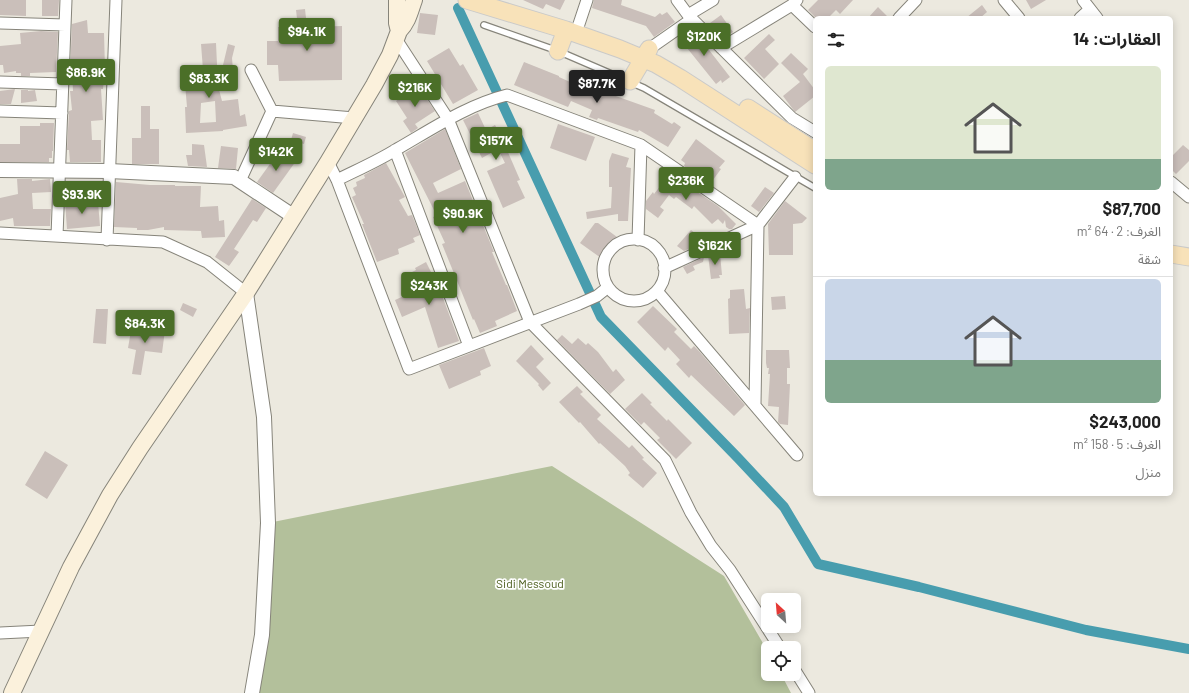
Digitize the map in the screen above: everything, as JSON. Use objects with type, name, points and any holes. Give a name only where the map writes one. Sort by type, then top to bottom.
[{"type":"main road","points":[[397,0],[397,35]]},
{"type":"main road","points":[[12,693],[74,561],[110,495],[140,448],[246,293],[328,162],[382,69],[397,35],[408,19],[414,0]]},
{"type":"main road","points":[[467,0],[623,38],[680,78],[813,164]]},
{"type":"main road","points":[[505,0],[573,27]]},
{"type":"main road","points":[[558,51],[573,27]]},
{"type":"main road","points":[[630,81],[646,54]]},
{"type":"main road","points":[[646,54],[685,68],[813,150]]},
{"type":"main road","points":[[1173,254],[1189,257]]},
{"type":"main road","points":[[1173,265],[1189,268]]},
{"type":"street","points":[[57,236],[66,0]]},
{"type":"street","points":[[107,240],[116,0]]},
{"type":"street","points":[[573,27],[587,0]]},
{"type":"street","points":[[677,0],[690,17],[792,118],[813,131]]},
{"type":"street","points":[[646,54],[713,0]]},
{"type":"street","points":[[901,16],[916,0]]},
{"type":"street","points":[[1004,0],[1017,16]]},
{"type":"street","points":[[1083,0],[1094,14]]},
{"type":"street","points":[[721,48],[795,2],[813,24]]},
{"type":"street","points":[[0,23],[65,25]]},
{"type":"street","points":[[397,35],[448,120],[530,322],[665,460],[691,513],[711,546],[730,570],[776,641]]},
{"type":"street","points":[[251,70],[272,111]]},
{"type":"street","points":[[0,82],[63,84]]},
{"type":"street","points":[[337,180],[448,120],[489,101],[507,95],[641,145],[758,225]]},
{"type":"street","points":[[0,111],[62,113]]},
{"type":"street","points":[[240,181],[272,111]]},
{"type":"street","points":[[272,111],[354,118]]},
{"type":"street","points":[[638,240],[641,145]]},
{"type":"street","points":[[395,150],[469,346]]},
{"type":"street","points":[[328,162],[337,180],[409,369],[579,304],[597,296],[607,288]]},
{"type":"street","points":[[0,170],[109,171],[234,177],[293,216]]},
{"type":"street","points":[[664,268],[758,225],[795,177]]},
{"type":"street","points":[[1173,184],[1189,197]]},
{"type":"street","points":[[755,404],[758,225]]},
{"type":"street","points":[[0,232],[107,240],[163,242],[207,262],[246,293],[264,417],[268,523],[262,635],[252,693]]},
{"type":"street","points":[[633,239],[643,240],[660,252],[664,262],[664,268],[662,283],[657,291],[649,297],[639,301],[629,301],[620,298],[607,288],[602,274],[603,264],[607,254],[613,246],[622,241],[633,239]]},
{"type":"street","points":[[657,291],[797,455]]},
{"type":"street","points":[[0,633],[41,631]]},
{"type":"street","points":[[801,681],[809,693]]},
{"type":"lane","points":[[484,25],[558,51],[630,81],[656,94],[813,187]]},
{"type":"green space","name":"Sidi Messoud","points":[[552,466],[724,576],[762,641],[761,681],[785,681],[791,693],[258,693],[268,523]]},
{"type":"building","points":[[0,0],[26,0],[26,16],[0,15]]},
{"type":"building","points":[[42,0],[59,0],[58,16],[42,16]]},
{"type":"building","points":[[523,0],[565,0],[560,10],[546,4],[543,9]]},
{"type":"building","points":[[594,0],[622,0],[621,5],[655,17],[660,13],[662,15],[667,12],[675,22],[654,37],[646,26],[592,8]]},
{"type":"building","points":[[818,0],[853,0],[840,14],[836,10],[830,16],[814,16],[808,10]]},
{"type":"building","points":[[1026,0],[1046,0],[1031,9]]},
{"type":"building","points":[[982,5],[987,12],[982,16],[968,16]]},
{"type":"building","points":[[878,7],[887,16],[870,16]]},
{"type":"building","points":[[305,9],[307,27],[342,26],[342,80],[279,81],[278,65],[267,65],[267,41],[278,41],[278,27],[298,27],[296,10]]},
{"type":"building","points":[[420,13],[438,15],[435,35],[417,33]]},
{"type":"building","points":[[721,15],[733,32],[722,39],[710,23]]},
{"type":"building","points":[[87,20],[88,33],[104,33],[105,69],[103,89],[101,89],[103,120],[91,121],[92,140],[101,140],[101,162],[70,162],[69,150],[67,150],[69,111],[72,110],[70,91],[73,91],[72,72],[70,72],[72,24]]},
{"type":"building","points":[[692,28],[730,77],[722,83],[721,80],[716,84],[679,38]]},
{"type":"building","points":[[41,31],[58,32],[56,72],[30,73],[30,76],[21,76],[21,73],[16,73],[16,71],[4,73],[3,65],[0,65],[0,46],[21,44],[20,33]]},
{"type":"building","points":[[769,34],[775,40],[765,49],[779,64],[764,79],[744,58]]},
{"type":"building","points":[[216,43],[218,86],[222,101],[238,99],[240,116],[245,114],[247,126],[223,131],[186,133],[185,107],[187,107],[184,72],[203,70],[201,44]],"holes":[[[215,101],[216,122],[200,123],[201,103]]]},
{"type":"building","points":[[228,44],[235,46],[232,58],[233,70],[228,70],[229,85],[218,86]]},
{"type":"building","points":[[449,48],[460,66],[463,64],[478,90],[453,104],[427,61]]},
{"type":"building","points":[[791,53],[808,69],[803,74],[813,87],[813,98],[795,112],[783,96],[800,82],[781,63]]},
{"type":"building","points":[[524,62],[579,86],[580,84],[598,92],[599,90],[655,110],[654,113],[672,124],[674,122],[681,127],[668,147],[639,130],[638,132],[598,118],[597,120],[589,117],[592,110],[571,101],[568,107],[514,85]]},
{"type":"building","points":[[418,86],[435,111],[415,124],[418,128],[411,133],[403,121],[407,118],[396,101]]},
{"type":"building","points":[[15,89],[11,104],[0,104],[0,91]]},
{"type":"building","points":[[21,90],[35,90],[37,101],[21,103]]},
{"type":"building","points":[[141,106],[150,106],[150,129],[159,129],[159,164],[132,164],[132,138],[141,138]]},
{"type":"building","points":[[478,113],[486,130],[495,125],[505,143],[520,180],[517,181],[525,198],[503,208],[487,171],[505,163],[498,149],[482,158],[463,120]]},
{"type":"building","points":[[40,123],[54,123],[53,151],[52,158],[49,158],[49,162],[0,162],[0,144],[20,144],[20,126],[40,126]]},
{"type":"building","points":[[558,124],[595,137],[586,161],[550,148]]},
{"type":"building","points":[[445,129],[461,169],[433,183],[438,193],[465,181],[494,252],[492,252],[517,311],[495,321],[497,326],[480,333],[474,319],[473,320],[442,244],[445,243],[433,217],[437,216],[405,153]]},
{"type":"building","points":[[293,133],[306,137],[304,144],[291,140]]},
{"type":"building","points":[[696,139],[725,161],[719,168],[721,169],[710,184],[684,166],[685,163],[681,160]]},
{"type":"building","points":[[192,144],[204,145],[207,167],[188,166],[186,155],[192,155]]},
{"type":"building","points":[[1183,145],[1189,150],[1189,161],[1176,174],[1173,171],[1173,155]]},
{"type":"building","points":[[221,146],[238,148],[236,169],[218,168]]},
{"type":"building","points":[[280,150],[296,161],[273,193],[257,182]]},
{"type":"building","points":[[612,153],[629,158],[626,167],[631,168],[628,221],[618,221],[618,214],[587,219],[586,212],[611,208],[612,187],[609,187],[609,161]]},
{"type":"building","points":[[386,163],[405,197],[399,200],[408,216],[412,215],[420,235],[413,238],[415,242],[398,249],[399,254],[377,262],[362,224],[364,224],[352,197],[356,195],[353,188],[357,186],[356,182],[365,178],[364,175]]},
{"type":"building","points":[[668,176],[673,179],[675,177],[718,206],[736,224],[732,229],[729,229],[726,227],[725,220],[723,224],[718,219],[712,224],[694,206],[692,209],[676,197],[674,199],[669,195],[660,207],[664,210],[658,218],[646,209],[646,201],[653,192],[654,194]]},
{"type":"building","points":[[17,179],[32,179],[32,181],[50,179],[51,192],[32,193],[33,209],[51,209],[50,226],[14,226],[13,218],[0,221],[0,198],[18,194]]},
{"type":"building","points":[[116,182],[150,185],[201,186],[200,207],[218,206],[219,221],[224,220],[225,237],[202,238],[201,231],[164,230],[164,227],[148,230],[137,230],[137,228],[114,227]]},
{"type":"building","points":[[765,187],[774,193],[759,212],[751,206]]},
{"type":"building","points":[[252,199],[266,208],[257,222],[253,220],[234,249],[239,252],[229,266],[215,257]]},
{"type":"building","points":[[79,201],[79,203],[98,202],[100,226],[67,229],[65,202]]},
{"type":"building","points":[[785,201],[807,218],[802,223],[793,224],[793,255],[769,255],[768,224]]},
{"type":"building","points":[[595,223],[598,223],[617,237],[601,258],[580,243]]},
{"type":"building","points":[[691,230],[704,240],[702,243],[684,251],[677,246]]},
{"type":"building","points":[[720,254],[722,275],[719,275],[720,278],[711,279],[708,255]]},
{"type":"building","points":[[704,257],[703,262],[693,266],[695,270],[687,274],[683,267]]},
{"type":"building","points":[[426,262],[440,290],[459,341],[438,348],[425,307],[402,317],[395,300],[419,289],[410,273],[416,270],[415,268]]},
{"type":"building","points":[[744,289],[746,309],[750,308],[749,333],[729,334],[728,299],[730,298],[730,290]]},
{"type":"building","points":[[785,296],[786,309],[772,310],[771,297]]},
{"type":"building","points":[[183,303],[197,309],[193,317],[180,310]]},
{"type":"building","points":[[653,306],[677,329],[674,332],[691,349],[694,346],[699,351],[745,405],[734,416],[691,375],[689,378],[676,364],[680,360],[668,347],[665,351],[637,322]]},
{"type":"building","points":[[96,309],[108,309],[106,344],[93,343]]},
{"type":"building","points":[[132,325],[165,330],[162,353],[145,351],[141,375],[132,374],[136,350],[128,348]]},
{"type":"building","points":[[562,335],[572,344],[578,338],[586,345],[588,343],[598,352],[613,372],[616,369],[625,380],[610,394],[557,340]]},
{"type":"building","points":[[531,345],[544,359],[536,367],[551,383],[543,391],[538,385],[539,384],[516,361]]},
{"type":"building","points":[[484,348],[491,366],[480,371],[481,375],[449,389],[439,365]]},
{"type":"building","points":[[766,350],[789,350],[790,368],[787,368],[787,384],[790,384],[788,425],[780,424],[778,422],[779,407],[768,406],[770,374],[768,374],[769,368],[767,368],[766,363]]},
{"type":"building","points":[[577,386],[583,392],[580,394],[601,415],[597,419],[629,448],[632,445],[644,458],[642,459],[657,473],[643,488],[628,475],[630,473],[625,466],[600,443],[599,444],[580,422],[579,423],[559,402]]},
{"type":"building","points":[[642,393],[652,403],[650,404],[667,421],[668,419],[692,443],[676,459],[657,440],[660,438],[644,422],[641,425],[625,409]]},
{"type":"building","points":[[45,451],[68,465],[47,499],[25,485]]},
{"type":"waterway","points":[[458,8],[601,317],[784,507],[818,564],[919,587],[1086,630],[1189,649]]}]
